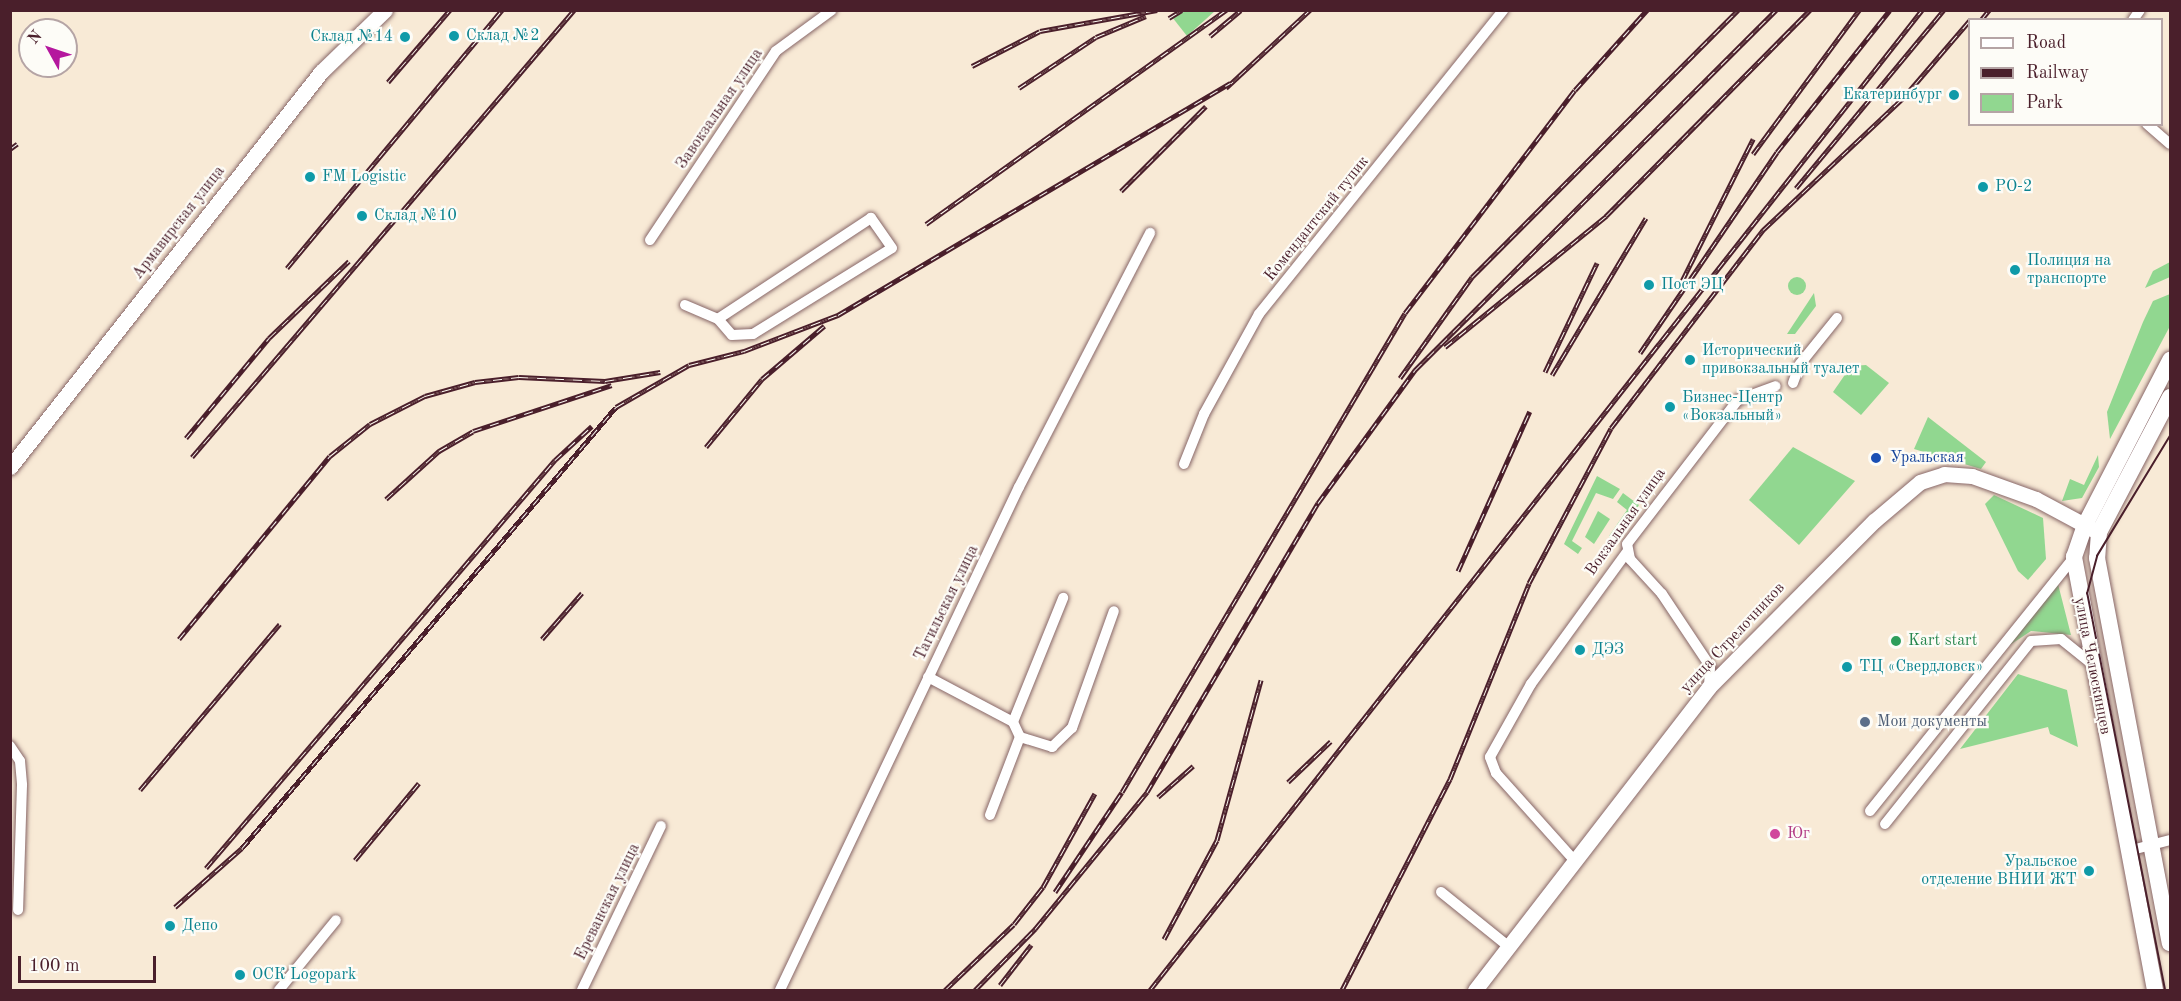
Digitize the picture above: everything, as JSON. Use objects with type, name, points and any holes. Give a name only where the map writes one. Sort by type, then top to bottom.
[{"type":"main road","name":"Армавирская улица","points":[[10,467],[321,72],[385,10]]},
{"type":"main road","name":"улица Челюскинцев","points":[[2170,360],[2092,528],[2170,943]]},
{"type":"main road","name":"улица Челюскинцев","points":[[2155,990],[2092,664],[2074,557],[2170,397]]},
{"type":"main road","name":"улица Стрелочников","points":[[1475,990],[1708,687],[1874,522],[1932,476],[1960,474],[1986,480],[2092,528]]},
{"type":"street","name":"Завокзальная улица","points":[[650,240],[776,51],[832,10]]},
{"type":"street","name":"Комендантский тупик","points":[[1185,464],[1204,414],[1259,314],[1503,10]]},
{"type":"street","points":[[2148,126],[2170,144]]},
{"type":"street","points":[[685,305],[718,319],[732,334],[753,334],[892,248],[871,218],[718,319]]},
{"type":"street","name":"Тагильская улица","points":[[780,990],[928,677],[1150,232]]},
{"type":"street","points":[[1793,383],[1800,364],[1837,318]]},
{"type":"street","name":"Вокзальная улица","points":[[1574,860],[1491,762],[1531,684],[1627,552],[1641,522],[1738,400],[1776,386]]},
{"type":"street","points":[[1627,552],[1687,629],[1710,666],[1708,687]]},
{"type":"street","points":[[1870,811],[1999,646],[2074,557]]},
{"type":"street","points":[[1013,722],[1063,598]]},
{"type":"street","points":[[1020,737],[1052,747],[1072,728],[1114,611]]},
{"type":"street","points":[[1885,824],[2014,657],[2031,641],[2048,636],[2071,645],[2092,664]]},
{"type":"street","points":[[1999,646],[2014,657]]},
{"type":"street","points":[[928,677],[1013,722],[1020,737],[990,815]]},
{"type":"street","points":[[10,746],[20,761],[22,785],[18,910]]},
{"type":"street","points":[[10,784],[22,785]]},
{"type":"street","name":"Ереванская улица","points":[[582,990],[661,826]]},
{"type":"street","points":[[2128,851],[2170,840]]},
{"type":"street","points":[[1441,892],[1508,946]]},
{"type":"street","points":[[279,990],[336,920]]},
{"type":"green space","points":[[1188,10],[1215,11],[1187,36],[1172,17]]},
{"type":"green space","points":[[2170,262],[2170,277],[2145,288],[2153,271]]},
{"type":"green space","points":[[1797,277],[1803,280],[1806,286],[1803,292],[1797,295],[1791,292],[1788,286],[1791,280]]},
{"type":"green space","points":[[1814,293],[1816,306],[1795,334],[1787,334]]},
{"type":"green space","points":[[2170,294],[2170,326],[2110,439],[2107,412],[2143,322],[2153,301]]},
{"type":"green space","points":[[1866,365],[1889,383],[1861,415],[1833,392],[1851,366]]},
{"type":"green space","points":[[1928,417],[1986,462],[1981,469],[1914,449]]},
{"type":"green space","points":[[1793,447],[1855,481],[1799,545],[1749,500]]},
{"type":"green space","points":[[2098,455],[2099,467],[2082,498],[2062,501],[2070,479],[2084,485]]},
{"type":"green space","points":[[1597,476],[1620,489],[1613,499],[1596,493],[1572,541],[1582,548],[1578,554],[1564,544]]},
{"type":"green space","points":[[1623,493],[1639,505],[1613,542],[1609,536],[1627,510],[1617,502]]},
{"type":"green space","points":[[1994,495],[2043,518],[2046,559],[2028,580],[2018,571],[1985,504]]},
{"type":"green space","points":[[1598,511],[1610,519],[1594,544],[1585,537]]},
{"type":"green space","points":[[2058,584],[2071,635],[2031,631],[2007,647]]},
{"type":"green space","points":[[2018,674],[2067,690],[2078,747],[2050,734],[2048,727],[1960,749]]},
{"type":"tram line","points":[[2165,990],[2087,594],[2097,556],[2170,436]]},
{"type":"railway","points":[[388,82],[450,10]]},
{"type":"railway","points":[[287,268],[502,10]]},
{"type":"railway","points":[[192,457],[574,10]]},
{"type":"railway","points":[[972,66],[1040,31],[1157,10]]},
{"type":"railway","points":[[1169,18],[1182,10]]},
{"type":"railway","points":[[926,224],[1226,10]]},
{"type":"railway","points":[[1210,36],[1241,10]]},
{"type":"railway","points":[[1226,88],[1310,10]]},
{"type":"railway","points":[[1055,892],[1122,792],[1405,313],[1575,90],[1647,10]]},
{"type":"railway","points":[[1400,378],[1472,277],[1738,10]]},
{"type":"railway","points":[[975,990],[1035,929],[1147,792],[1318,503],[1415,370],[1776,10]]},
{"type":"railway","points":[[1445,347],[1606,216],[1810,10]]},
{"type":"railway","points":[[1753,154],[1859,10]]},
{"type":"railway","points":[[1640,353],[1777,152],[1890,10]]},
{"type":"railway","points":[[1150,990],[1922,10]]},
{"type":"railway","points":[[1796,188],[1944,10]]},
{"type":"railway","points":[[1983,18],[1989,10]]},
{"type":"railway","points":[[1019,88],[1096,37],[1146,16]]},
{"type":"railway","points":[[1342,990],[1450,779],[1529,583],[1611,428],[1763,230],[1904,97],[1968,22]]},
{"type":"railway","points":[[175,907],[242,848],[616,407],[689,365],[744,351],[838,315],[1231,83]]},
{"type":"railway","points":[[1121,191],[1206,106]]},
{"type":"railway","points":[[1682,281],[1753,139]]},
{"type":"railway","points":[[10,149],[17,144]]},
{"type":"railway","points":[[1552,375],[1646,218]]},
{"type":"railway","points":[[186,438],[269,338],[349,261]]},
{"type":"railway","points":[[1545,372],[1597,263]]},
{"type":"railway","points":[[706,447],[762,379],[824,326]]},
{"type":"railway","points":[[179,639],[330,456],[370,424],[425,396],[475,382],[519,377],[605,381],[660,372]]},
{"type":"railway","points":[[386,499],[439,451],[473,431],[612,385]]},
{"type":"railway","points":[[1458,571],[1530,411]]},
{"type":"railway","points":[[206,868],[555,460],[592,426]]},
{"type":"railway","points":[[542,639],[582,593]]},
{"type":"railway","points":[[140,790],[280,624]]},
{"type":"railway","points":[[1164,939],[1217,840],[1261,680]]},
{"type":"railway","points":[[1288,782],[1331,741]]},
{"type":"railway","points":[[1158,797],[1193,766]]},
{"type":"railway","points":[[355,860],[419,783]]},
{"type":"railway","points":[[945,990],[1014,924],[1043,887],[1095,793]]},
{"type":"railway","points":[[1000,985],[1031,945]]},
{"type":"place","name":"Склад №2","points":[[454,36]]},
{"type":"place","name":"Склад №14","points":[[405,37]]},
{"type":"place","name":"Екатеринбург","points":[[1954,95]]},
{"type":"place","name":"FM Logistic","points":[[310,177]]},
{"type":"place","name":"РО-2","points":[[1983,187]]},
{"type":"place","name":"Склад №10","points":[[362,216]]},
{"type":"place","name":"Полиция на транспорте","points":[[2015,270]]},
{"type":"place","name":"Пост ЭЦ","points":[[1649,285]]},
{"type":"place","name":"Исторический привокзальный туалет","points":[[1690,360]]},
{"type":"place","name":"Бизнес-Центр «Вокзальный»","points":[[1670,407]]},
{"type":"place","name":"Уральская","points":[[1876,458]]},
{"type":"place","name":"Kart start","points":[[1896,641]]},
{"type":"place","name":"ДЭЗ","points":[[1580,650]]},
{"type":"place","name":"ТЦ «Свердловск»","points":[[1847,667]]},
{"type":"place","name":"Мои документы","points":[[1865,722]]},
{"type":"place","name":"Юг","points":[[1775,834]]},
{"type":"place","name":"Уральское отделение ВНИИ ЖТ","points":[[2089,871]]},
{"type":"place","name":"Депо","points":[[170,926]]},
{"type":"place","name":"ОСК Logopark","points":[[240,975]]}]
